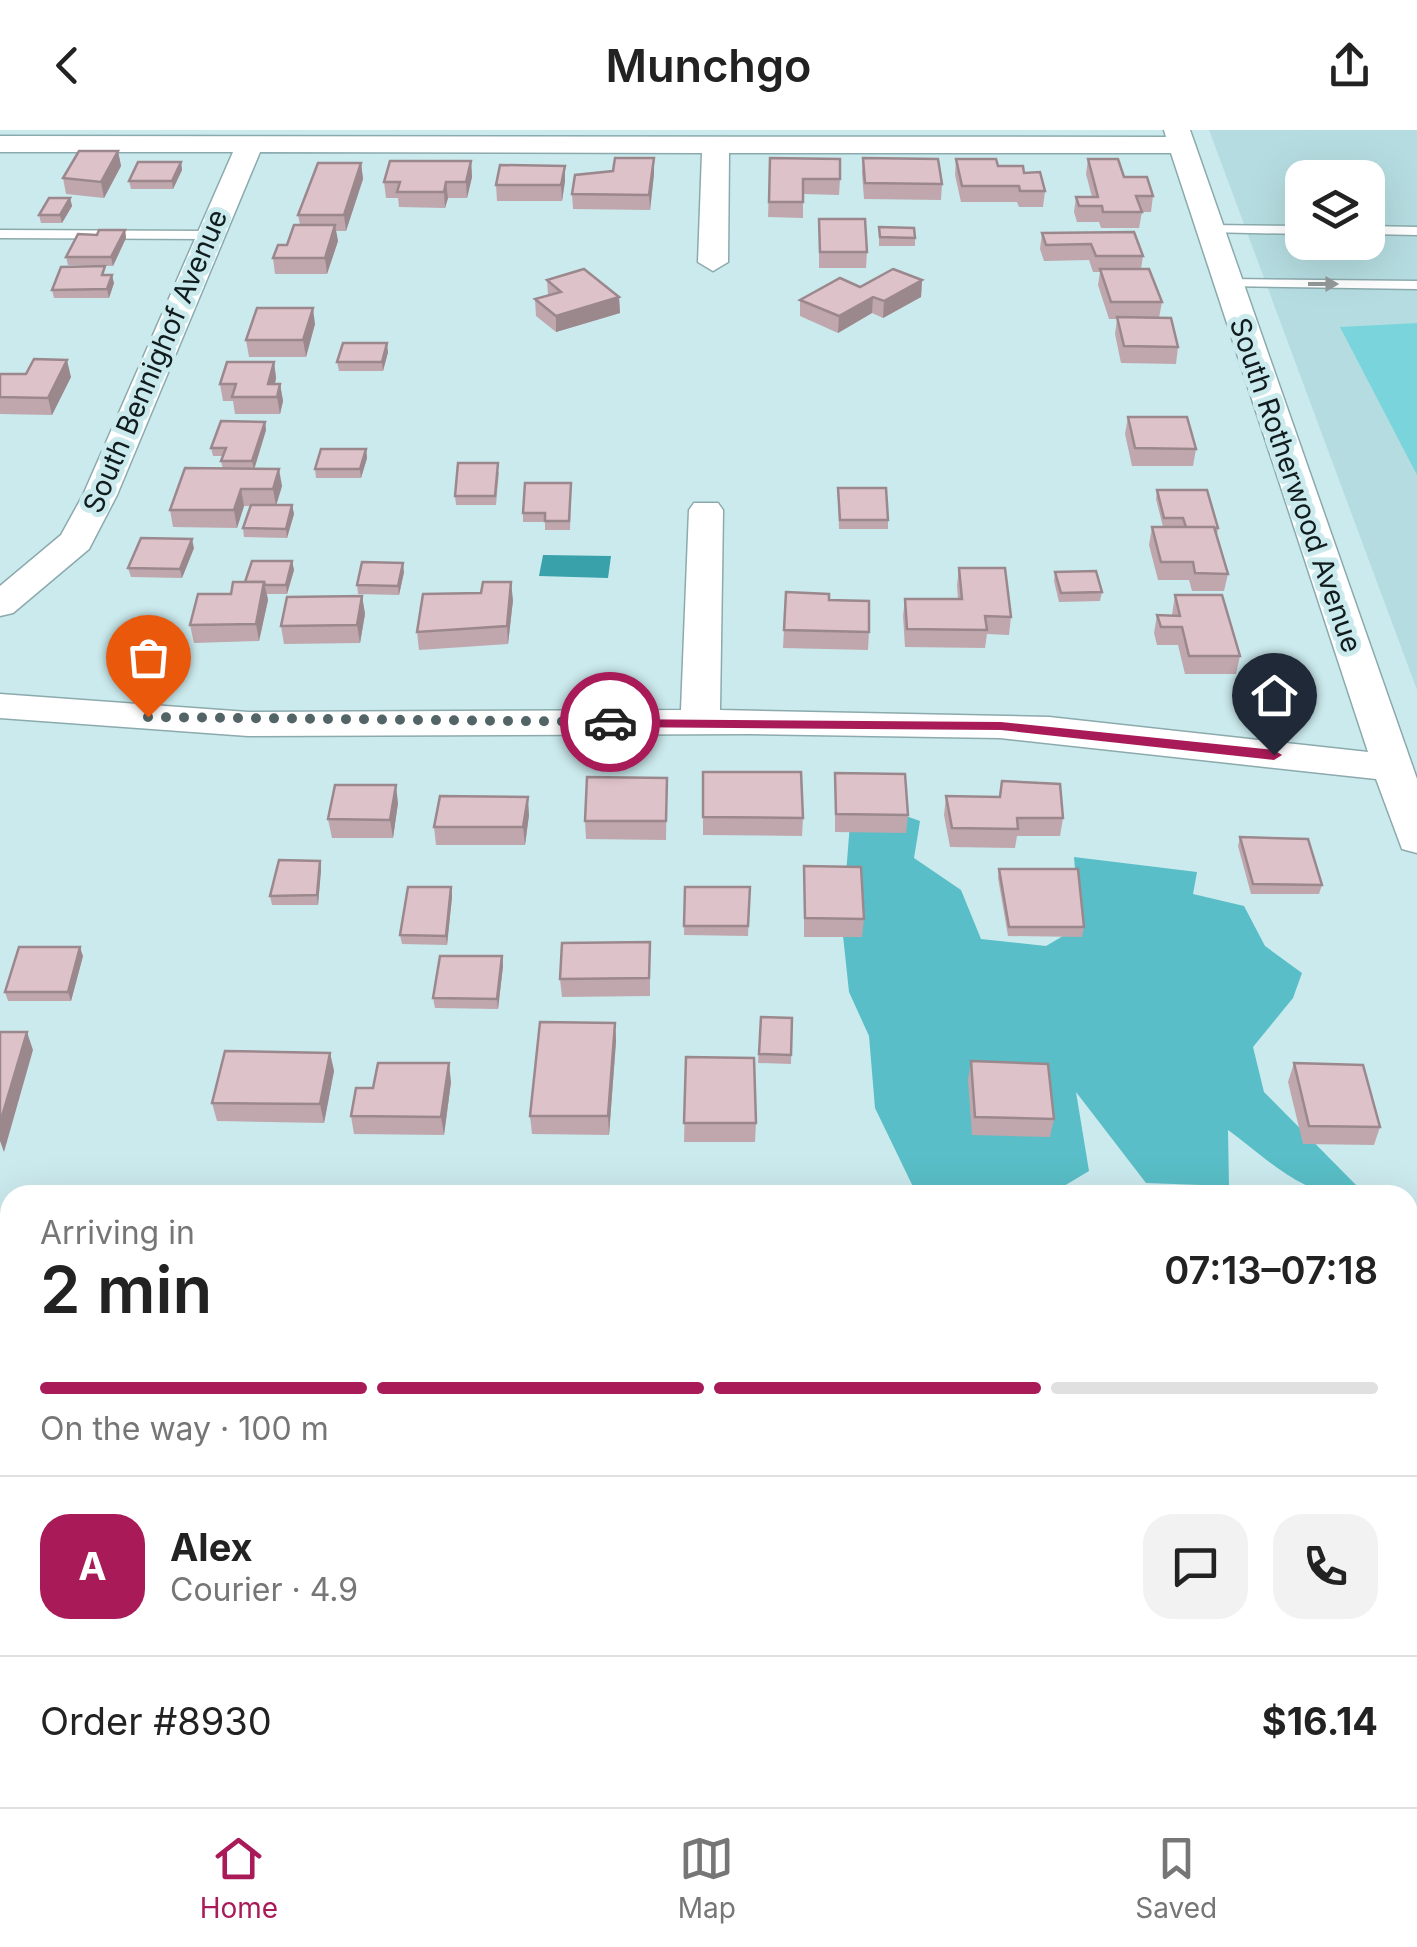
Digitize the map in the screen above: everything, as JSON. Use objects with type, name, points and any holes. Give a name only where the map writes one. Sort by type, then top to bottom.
[{"type":"street","points":[[0,144],[716,144],[1179,138]]},
{"type":"street","name":"South Rotherwood Avenue","points":[[1179,138],[1391,768],[1414,818]]},
{"type":"street","name":"South Bennighof Avenue","points":[[0,606],[76,541],[100,495],[207,236],[250,144]]},
{"type":"street","points":[[713,262],[716,144]]},
{"type":"street","points":[[700,722],[706,510]]},
{"type":"street","points":[[0,706],[108,716],[305,722],[1001,726],[1391,768]]},
{"type":"lane","points":[[1210,229],[1285,230]]},
{"type":"lane","points":[[1385,230],[1417,231]]},
{"type":"lane","points":[[0,234],[207,236]]},
{"type":"lane","points":[[1228,283],[1417,284]]},
{"type":"shaded area","points":[[1209,130],[1417,130],[1417,690]]},
{"type":"shaded area","points":[[1417,323],[1417,475],[1340,327]]},
{"type":"shaded area","points":[[543,555],[611,556],[608,578],[539,576]]},
{"type":"shaded area","points":[[852,797],[920,821],[914,858],[961,890],[981,939],[1046,946],[1080,926],[1074,857],[1197,872],[1193,894],[1244,906],[1265,946],[1302,973],[1293,998],[1253,1047],[1264,1092],[1356,1185],[1306,1185],[1228,1130],[1229,1185],[1146,1183],[1076,1092],[1089,1171],[1066,1185],[912,1185],[875,1108],[869,1036],[849,992],[842,926]]},
{"type":"building","points":[[79,151],[118,151],[101,182],[63,178]]},
{"type":"building","points":[[615,158],[654,158],[649,195],[572,194],[575,175],[613,171]]},
{"type":"building","points":[[770,158],[840,159],[840,179],[803,179],[803,202],[769,202]]},
{"type":"building","points":[[863,158],[938,159],[942,184],[865,183]]},
{"type":"building","points":[[956,159],[996,159],[998,166],[1023,166],[1024,173],[1040,172],[1045,191],[1020,191],[1019,186],[962,186]]},
{"type":"building","points":[[1088,159],[1118,159],[1124,177],[1147,177],[1153,196],[1136,196],[1142,212],[1103,212],[1102,206],[1079,206],[1076,197],[1098,197]]},
{"type":"building","points":[[390,161],[471,161],[466,182],[446,182],[444,192],[397,192],[400,182],[384,182]]},
{"type":"building","points":[[138,162],[181,162],[172,181],[129,181]]},
{"type":"building","points":[[318,163],[361,163],[344,215],[298,215]]},
{"type":"building","points":[[500,165],[565,166],[561,185],[496,185]]},
{"type":"building","points":[[49,198],[70,198],[60,215],[39,215]]},
{"type":"building","points":[[819,219],[865,219],[867,252],[820,252]]},
{"type":"building","points":[[294,225],[335,225],[325,258],[273,258],[278,245],[287,245]]},
{"type":"building","points":[[879,227],[914,228],[915,238],[880,237]]},
{"type":"building","points":[[99,230],[125,230],[111,257],[66,257],[78,234],[97,235]]},
{"type":"building","points":[[1134,232],[1143,256],[1096,256],[1091,244],[1046,245],[1042,233]]},
{"type":"building","points":[[105,266],[102,275],[112,275],[107,289],[52,290],[61,267]]},
{"type":"building","points":[[584,269],[619,297],[556,316],[535,299],[561,292],[547,280]]},
{"type":"building","points":[[893,269],[922,280],[884,301],[873,297],[839,316],[800,300],[840,278],[860,287]]},
{"type":"building","points":[[1100,269],[1149,269],[1162,302],[1111,302]]},
{"type":"building","points":[[257,308],[313,308],[303,340],[246,340]]},
{"type":"building","points":[[1117,317],[1171,318],[1178,347],[1124,346]]},
{"type":"building","points":[[343,343],[387,343],[382,362],[337,362]]},
{"type":"building","points":[[34,359],[67,360],[48,398],[0,397],[0,374],[26,374]]},
{"type":"building","points":[[227,362],[274,362],[268,384],[280,384],[277,397],[232,397],[236,384],[220,384]]},
{"type":"building","points":[[1128,417],[1187,417],[1196,449],[1135,448]]},
{"type":"building","points":[[221,421],[265,422],[252,461],[221,461],[226,448],[211,448]]},
{"type":"building","points":[[321,449],[366,449],[360,469],[315,469]]},
{"type":"building","points":[[458,463],[498,463],[495,496],[455,496]]},
{"type":"building","points":[[185,468],[279,469],[273,489],[241,489],[234,510],[170,510]]},
{"type":"building","points":[[525,483],[571,483],[569,521],[545,521],[545,513],[523,513]]},
{"type":"building","points":[[838,488],[886,488],[888,520],[840,520]]},
{"type":"building","points":[[1157,490],[1207,490],[1218,528],[1186,527],[1183,518],[1164,518]]},
{"type":"building","points":[[251,505],[292,505],[286,529],[243,528]]},
{"type":"building","points":[[1152,527],[1214,527],[1228,574],[1195,573],[1193,562],[1161,562]]},
{"type":"building","points":[[141,538],[192,539],[180,569],[128,568]]},
{"type":"building","points":[[252,561],[292,561],[286,585],[245,582]]},
{"type":"building","points":[[362,562],[403,563],[398,586],[357,585]]},
{"type":"building","points":[[959,568],[1005,568],[1011,617],[985,616],[987,630],[907,629],[905,599],[962,599]]},
{"type":"building","points":[[1096,571],[1102,592],[1061,593],[1055,572]]},
{"type":"building","points":[[233,582],[264,582],[256,624],[190,625],[198,594],[231,594]]},
{"type":"building","points":[[483,582],[511,582],[507,626],[417,632],[423,594],[481,593]]},
{"type":"building","points":[[786,592],[829,594],[829,600],[869,601],[869,632],[784,630]]},
{"type":"building","points":[[1175,595],[1222,595],[1240,656],[1189,656],[1182,627],[1161,627],[1157,615],[1180,616]]},
{"type":"building","points":[[362,596],[357,625],[281,626],[287,597]]},
{"type":"building","points":[[703,772],[801,772],[803,818],[703,817]]},
{"type":"building","points":[[835,773],[905,774],[908,815],[836,814]]},
{"type":"building","points":[[587,777],[667,778],[666,821],[585,821]]},
{"type":"building","points":[[1002,781],[1060,784],[1063,818],[1017,818],[1018,829],[952,828],[946,796],[1000,797]]},
{"type":"building","points":[[335,785],[396,785],[390,820],[328,819]]},
{"type":"building","points":[[440,796],[528,797],[523,827],[434,827]]},
{"type":"building","points":[[1240,837],[1308,839],[1322,885],[1253,884]]},
{"type":"building","points":[[279,860],[320,861],[317,895],[270,896]]},
{"type":"building","points":[[804,866],[861,867],[864,919],[805,918]]},
{"type":"building","points":[[999,869],[1078,869],[1084,927],[1009,927]]},
{"type":"building","points":[[408,887],[451,887],[446,936],[400,935]]},
{"type":"building","points":[[685,887],[750,887],[748,926],[684,926]]},
{"type":"building","points":[[650,942],[649,978],[560,979],[562,943]]},
{"type":"building","points":[[19,947],[80,947],[68,992],[5,992]]},
{"type":"building","points":[[440,956],[502,956],[497,999],[433,998]]},
{"type":"building","points":[[761,1017],[792,1018],[791,1055],[759,1054]]},
{"type":"building","points":[[540,1022],[615,1023],[608,1116],[530,1116]]},
{"type":"building","points":[[0,1032],[27,1032],[0,1123]]},
{"type":"building","points":[[225,1051],[330,1053],[320,1104],[212,1103]]},
{"type":"building","points":[[686,1057],[754,1058],[756,1123],[684,1123]]},
{"type":"building","points":[[971,1061],[1048,1064],[1054,1119],[975,1117]]},
{"type":"building","points":[[378,1063],[449,1063],[441,1117],[351,1116],[356,1088],[373,1088]]},
{"type":"building","points":[[1294,1063],[1363,1065],[1380,1127],[1309,1126]]},
{"type":"way so far","points":[[148,717],[305,722],[610,722]]},
{"type":"route","points":[[610,722],[1001,726],[1274,755]]}]
